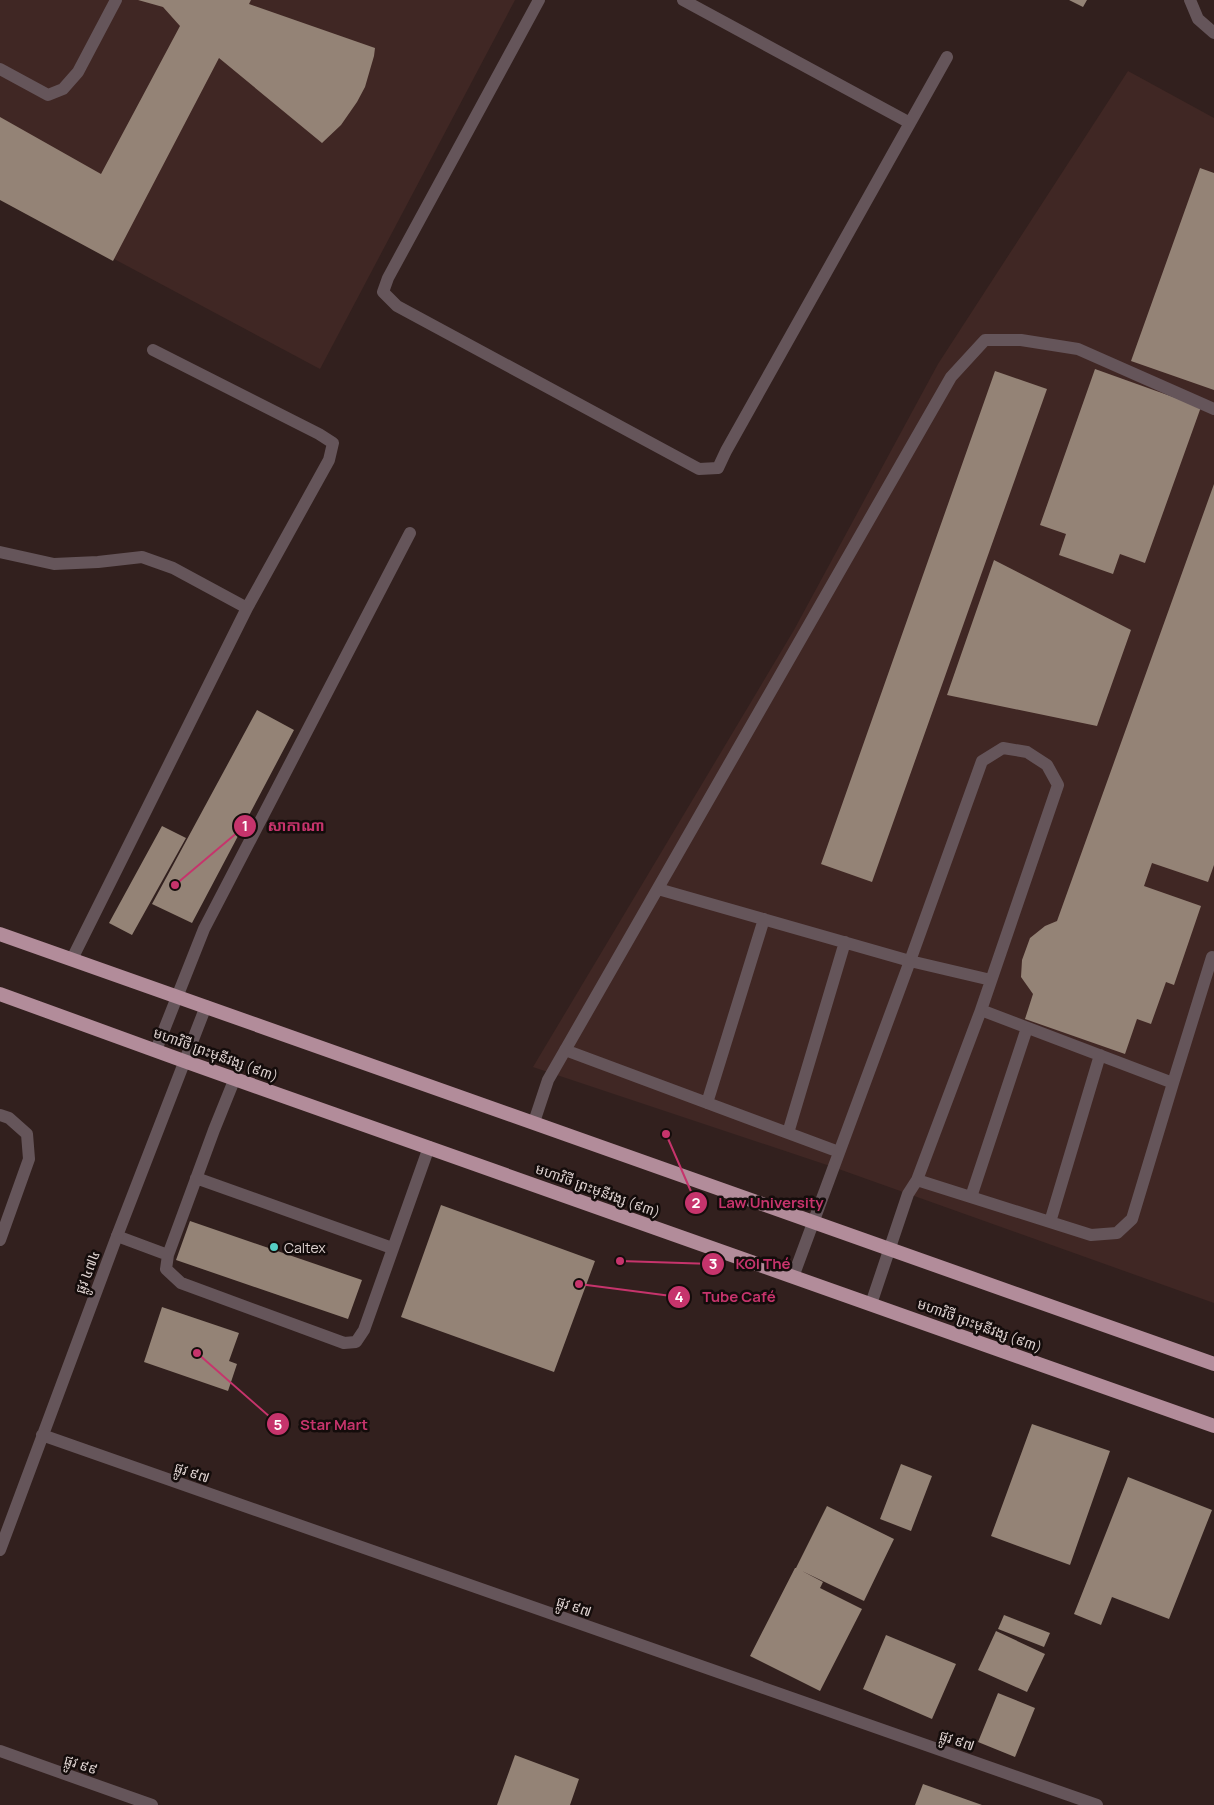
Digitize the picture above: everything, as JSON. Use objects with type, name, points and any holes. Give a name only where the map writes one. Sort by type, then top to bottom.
[{"type":"highway","points":[[0,934],[1214,1364]]},
{"type":"highway","name":"មហាវិថី ព្រះមុនីវង្ស (៩៣)","points":[[0,994],[1214,1426]]},
{"type":"street","points":[[0,69],[48,95],[63,89],[78,72],[116,0]]},
{"type":"street","points":[[539,0],[392,269],[383,292],[397,306],[699,469],[718,468],[947,57]]},
{"type":"street","points":[[683,0],[910,122]]},
{"type":"street","points":[[1190,0],[1198,19],[1214,33]]},
{"type":"street","points":[[534,1122],[548,1080],[951,377],[985,340],[1021,340],[1078,349],[1214,409]]},
{"type":"street","points":[[72,959],[247,608],[329,460],[333,443],[320,434],[153,350]]},
{"type":"street","points":[[156,1050],[204,929],[410,533]]},
{"type":"street","points":[[0,552],[54,564],[142,557],[173,568],[247,608]]},
{"type":"street","points":[[793,1276],[982,761],[1003,748],[1027,752],[1048,765],[1058,785],[981,1010],[916,1180],[908,1194],[870,1304]]},
{"type":"street","points":[[658,889],[910,961],[991,980]]},
{"type":"street","points":[[707,1103],[764,919]]},
{"type":"street","points":[[788,1133],[845,942]]},
{"type":"street","points":[[916,1180],[1091,1235],[1117,1233],[1132,1220],[1212,957]]},
{"type":"street","name":"ផ្លូវ ៤៧៤","points":[[0,1550],[117,1236],[206,1006]]},
{"type":"street","points":[[981,1010],[1173,1083]]},
{"type":"street","points":[[971,1198],[1027,1028]]},
{"type":"street","points":[[565,1050],[839,1152]]},
{"type":"street","points":[[1050,1222],[1100,1055]]},
{"type":"street","points":[[235,1078],[168,1255],[166,1269],[181,1283],[344,1343],[356,1342],[364,1330],[429,1147]]},
{"type":"street","points":[[0,1115],[9,1118],[27,1134],[29,1159],[0,1240]]},
{"type":"street","points":[[196,1178],[392,1248]]},
{"type":"street","points":[[117,1236],[168,1255]]},
{"type":"street","name":"ផ្លូវ ៩៧","points":[[42,1436],[1097,1805]]},
{"type":"street","name":"ផ្លូវ ៩៩","points":[[0,1752],[152,1805]]},
{"type":"shaded area","points":[[0,0],[515,0],[320,369],[0,198]]},
{"type":"shaded area","points":[[1128,71],[1214,118],[1214,1303],[833,1167],[533,1067],[794,630],[938,364]]},
{"type":"building","points":[[138,0],[251,0],[249,4],[375,48],[365,87],[357,102],[341,125],[322,143],[219,58],[113,261],[0,200],[0,117],[101,174],[180,26],[163,7]]},
{"type":"building","points":[[1069,0],[1087,0],[1083,7]]},
{"type":"building","points":[[1200,168],[1214,173],[1214,390],[1131,361]]},
{"type":"building","points":[[1095,369],[1201,407],[1145,563],[1120,554],[1113,574],[1059,555],[1066,534],[1040,525]]},
{"type":"building","points":[[995,371],[1047,389],[872,882],[821,864]]},
{"type":"building","points":[[1214,484],[1214,865],[1208,882],[1152,863],[1144,886],[1201,906],[1174,985],[1166,982],[1151,1024],[1137,1019],[1125,1054],[1025,1019],[1033,994],[1021,977],[1022,960],[1030,938],[1045,926],[1057,921]]},
{"type":"building","points":[[994,560],[1131,630],[1097,726],[947,695]]},
{"type":"building","points":[[257,710],[294,730],[192,923],[152,904]]},
{"type":"building","points":[[162,826],[186,838],[132,935],[109,923]]},
{"type":"building","points":[[441,1205],[595,1261],[554,1372],[401,1317]]},
{"type":"building","points":[[190,1221],[362,1280],[348,1319],[176,1260]]},
{"type":"building","points":[[162,1307],[239,1333],[229,1361],[237,1364],[228,1391],[144,1362]]},
{"type":"building","points":[[1032,1424],[1110,1451],[1070,1565],[991,1536]]},
{"type":"building","points":[[901,1464],[932,1476],[911,1531],[880,1519]]},
{"type":"building","points":[[1128,1477],[1212,1510],[1169,1619],[1112,1597],[1101,1625],[1074,1614]]},
{"type":"building","points":[[827,1506],[894,1539],[864,1601],[802,1571],[823,1582],[820,1588],[862,1609],[820,1691],[750,1656]]},
{"type":"building","points":[[1004,1615],[1050,1633],[1044,1647],[998,1629]]},
{"type":"building","points":[[996,1631],[1045,1654],[1027,1692],[978,1670]]},
{"type":"building","points":[[886,1635],[956,1664],[932,1719],[863,1689]]},
{"type":"building","points":[[998,1693],[1035,1708],[1015,1757],[978,1742]]},
{"type":"building","points":[[515,1755],[579,1779],[570,1805],[497,1805]]},
{"type":"building","points":[[923,1784],[982,1805],[915,1805]]},
{"type":"place","name":"សាកាណា","points":[[175,885]]},
{"type":"place","name":"Law University","points":[[666,1134]]},
{"type":"place","name":"Caltex","points":[[274,1247]]},
{"type":"place","name":"KOI Thé","points":[[620,1261]]},
{"type":"place","name":"Tube Café","points":[[579,1284]]},
{"type":"place","name":"Star Mart","points":[[197,1353]]}]
